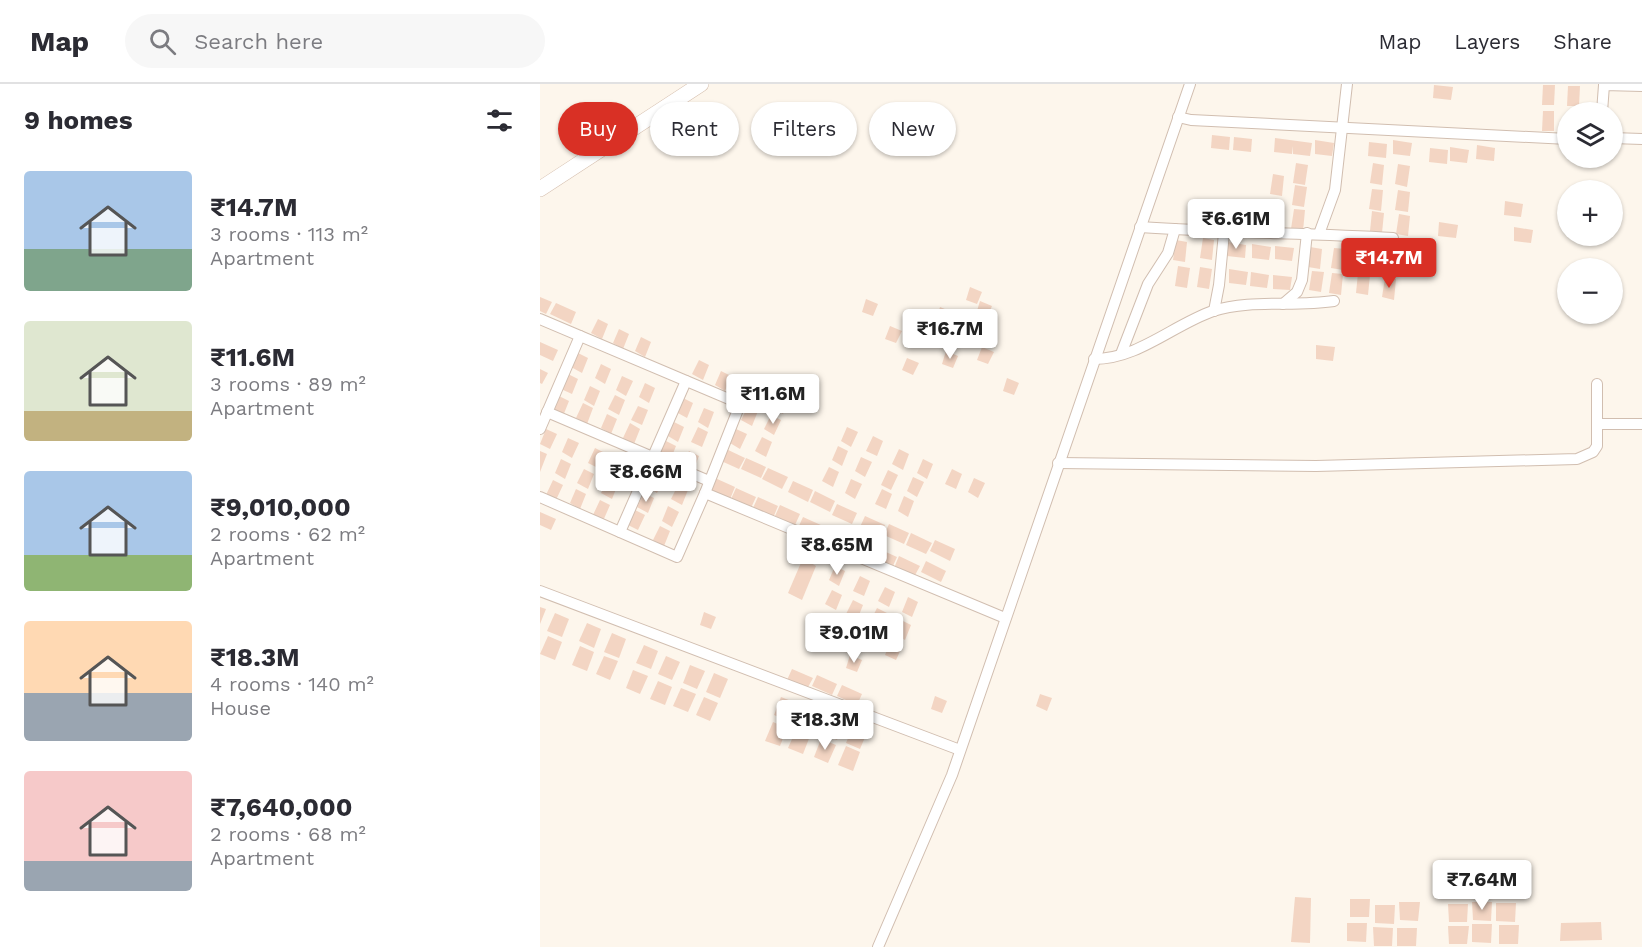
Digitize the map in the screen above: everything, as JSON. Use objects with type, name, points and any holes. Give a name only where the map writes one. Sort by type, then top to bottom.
[{"type":"main road","points":[[540,189],[701,84]]},
{"type":"street","points":[[878,947],[952,775],[1190,84]]},
{"type":"street","points":[[1319,234],[1335,190],[1347,84]]},
{"type":"street","points":[[1603,102],[1604,85],[1642,86]]},
{"type":"street","points":[[1178,117],[1191,120],[1557,138]]},
{"type":"street","points":[[1623,138],[1642,139]]},
{"type":"street","points":[[1140,227],[1393,238]]},
{"type":"street","points":[[1121,354],[1148,284],[1168,253],[1175,230]]},
{"type":"street","points":[[1214,311],[1224,232]]},
{"type":"street","points":[[1283,304],[1297,292],[1302,280],[1307,233]]},
{"type":"street","points":[[1094,359],[1105,359],[1146,345],[1214,311],[1235,307],[1334,300]]},
{"type":"street","points":[[540,319],[738,404],[737,414],[677,557],[540,497]]},
{"type":"street","points":[[540,429],[580,336]]},
{"type":"street","points":[[620,532],[686,381]]},
{"type":"street","points":[[1058,463],[1316,466],[1577,459],[1593,452],[1597,446],[1597,384]]},
{"type":"street","points":[[547,412],[709,481]]},
{"type":"street","points":[[1597,424],[1642,424]]},
{"type":"street","points":[[705,493],[1005,618]]},
{"type":"street","points":[[540,591],[960,750]]},
{"type":"building","points":[[1434,85],[1453,87],[1451,100],[1433,98]]},
{"type":"building","points":[[1543,85],[1555,85],[1554,105],[1542,105]]},
{"type":"building","points":[[1568,86],[1580,86],[1579,102],[1567,102]]},
{"type":"building","points":[[1543,111],[1554,111],[1554,131],[1542,131]]},
{"type":"building","points":[[1212,135],[1230,137],[1229,150],[1211,148]]},
{"type":"building","points":[[1234,137],[1252,139],[1251,152],[1233,150]]},
{"type":"building","points":[[1275,138],[1312,143],[1310,156],[1293,154],[1293,146],[1292,154],[1274,152]]},
{"type":"building","points":[[1315,140],[1334,143],[1332,156],[1315,154]]},
{"type":"building","points":[[1393,140],[1412,143],[1410,156],[1393,154]]},
{"type":"building","points":[[1369,142],[1387,144],[1386,158],[1368,156]]},
{"type":"building","points":[[1477,145],[1495,148],[1494,161],[1476,159]]},
{"type":"building","points":[[1450,147],[1469,150],[1467,163],[1450,161]]},
{"type":"building","points":[[1430,148],[1448,150],[1447,164],[1429,162]]},
{"type":"building","points":[[1296,163],[1308,165],[1305,185],[1293,183]]},
{"type":"building","points":[[1373,163],[1384,165],[1382,185],[1370,183]]},
{"type":"building","points":[[1398,164],[1410,166],[1407,187],[1395,184]]},
{"type":"building","points":[[1273,174],[1284,176],[1282,196],[1270,194]]},
{"type":"building","points":[[1295,185],[1307,187],[1304,207],[1292,205]]},
{"type":"building","points":[[1372,189],[1383,190],[1381,211],[1369,209]]},
{"type":"building","points":[[1398,190],[1410,192],[1408,212],[1395,210]]},
{"type":"building","points":[[1505,201],[1523,204],[1521,217],[1504,215]]},
{"type":"building","points":[[1271,202],[1282,203],[1280,223],[1268,221]]},
{"type":"building","points":[[1294,209],[1305,210],[1303,231],[1291,229]]},
{"type":"building","points":[[1372,211],[1384,213],[1382,233],[1370,231]]},
{"type":"building","points":[[1399,214],[1410,216],[1408,236],[1396,234]]},
{"type":"building","points":[[1439,222],[1458,225],[1456,238],[1438,236]]},
{"type":"building","points":[[1514,227],[1533,230],[1531,243],[1514,241]]},
{"type":"building","points":[[1203,238],[1214,240],[1212,260],[1200,258]]},
{"type":"building","points":[[1176,240],[1187,242],[1185,262],[1173,260]]},
{"type":"building","points":[[1228,242],[1246,245],[1245,258],[1227,256]]},
{"type":"building","points":[[1252,244],[1271,247],[1269,260],[1252,258]]},
{"type":"building","points":[[1275,246],[1294,248],[1292,261],[1275,259]]},
{"type":"building","points":[[1310,247],[1322,249],[1320,269],[1308,267]]},
{"type":"building","points":[[1334,248],[1346,249],[1343,270],[1331,268]]},
{"type":"building","points":[[1360,248],[1371,250],[1369,270],[1357,268]]},
{"type":"building","points":[[1402,252],[1413,254],[1411,274],[1399,272]]},
{"type":"building","points":[[1385,253],[1396,254],[1394,275],[1382,272]]},
{"type":"building","points":[[1416,254],[1428,256],[1426,276],[1414,274]]},
{"type":"building","points":[[1178,266],[1190,268],[1187,288],[1175,286]]},
{"type":"building","points":[[1200,267],[1212,269],[1209,289],[1197,287]]},
{"type":"building","points":[[1229,269],[1248,272],[1246,285],[1229,283]]},
{"type":"building","points":[[1312,271],[1324,272],[1321,292],[1309,290]]},
{"type":"building","points":[[1251,272],[1269,275],[1267,288],[1250,286]]},
{"type":"building","points":[[1332,273],[1343,274],[1341,295],[1329,293]]},
{"type":"building","points":[[1358,273],[1370,275],[1368,295],[1356,293]]},
{"type":"building","points":[[1273,275],[1292,277],[1290,290],[1273,289]]},
{"type":"building","points":[[1385,278],[1396,279],[1394,300],[1382,297]]},
{"type":"building","points":[[970,287],[982,292],[977,304],[966,300]]},
{"type":"building","points":[[540,297],[552,302],[546,314],[540,311]]},
{"type":"building","points":[[866,299],[878,304],[873,316],[862,312]]},
{"type":"building","points":[[980,301],[992,306],[987,318],[976,314]]},
{"type":"building","points":[[556,303],[576,312],[571,324],[550,314]]},
{"type":"building","points":[[940,307],[952,312],[947,324],[936,320]]},
{"type":"building","points":[[598,319],[608,324],[602,339],[591,333]]},
{"type":"building","points":[[890,326],[902,331],[896,343],[885,339]]},
{"type":"building","points":[[619,329],[629,334],[623,349],[613,343]]},
{"type":"building","points":[[641,337],[651,342],[645,357],[635,351]]},
{"type":"building","points":[[540,342],[558,350],[553,361],[540,355]]},
{"type":"building","points":[[1316,345],[1335,347],[1333,361],[1316,359]]},
{"type":"building","points":[[982,347],[994,352],[988,364],[977,360]]},
{"type":"building","points":[[946,351],[958,356],[953,368],[942,364]]},
{"type":"building","points":[[578,353],[588,358],[582,373],[571,367]]},
{"type":"building","points":[[907,358],[919,363],[913,375],[902,370]]},
{"type":"building","points":[[699,360],[709,365],[703,380],[692,374]]},
{"type":"building","points":[[601,364],[611,369],[605,384],[595,378]]},
{"type":"building","points":[[540,369],[548,373],[542,384],[540,383]]},
{"type":"building","points":[[721,371],[731,376],[725,391],[715,385]]},
{"type":"building","points":[[568,374],[578,379],[572,394],[561,389]]},
{"type":"building","points":[[622,376],[633,381],[626,396],[616,390]]},
{"type":"building","points":[[1007,378],[1019,383],[1014,395],[1003,391]]},
{"type":"building","points":[[645,383],[655,388],[649,403],[639,397]]},
{"type":"building","points":[[755,384],[765,389],[758,404],[748,399]]},
{"type":"building","points":[[590,386],[600,391],[594,406],[584,400]]},
{"type":"building","points":[[779,393],[789,399],[783,414],[772,408]]},
{"type":"building","points":[[615,395],[625,400],[619,415],[608,409]]},
{"type":"building","points":[[559,396],[569,401],[563,416],[552,411]]},
{"type":"building","points":[[683,398],[693,403],[687,418],[676,412]]},
{"type":"building","points":[[583,403],[593,408],[587,424],[576,418]]},
{"type":"building","points":[[638,406],[648,410],[642,425],[631,420]]},
{"type":"building","points":[[748,406],[758,411],[752,426],[741,420]]},
{"type":"building","points":[[704,408],[714,412],[708,428],[698,422]]},
{"type":"building","points":[[607,414],[617,419],[611,434],[601,428]]},
{"type":"building","points":[[771,415],[781,420],[774,435],[764,429]]},
{"type":"building","points":[[674,422],[684,427],[678,442],[668,436]]},
{"type":"building","points":[[630,423],[640,429],[634,444],[623,438]]},
{"type":"building","points":[[698,427],[708,432],[702,447],[691,442]]},
{"type":"building","points":[[847,427],[858,432],[851,447],[841,441]]},
{"type":"building","points":[[546,429],[557,434],[550,449],[540,444]]},
{"type":"building","points":[[736,429],[747,434],[740,449],[730,443]]},
{"type":"building","points":[[873,436],[883,441],[877,456],[866,451]]},
{"type":"building","points":[[762,437],[772,442],[766,457],[755,451]]},
{"type":"building","points":[[568,438],[579,443],[572,458],[562,452]]},
{"type":"building","points":[[666,441],[676,446],[670,461],[659,455]]},
{"type":"building","points":[[838,446],[848,451],[842,466],[832,460]]},
{"type":"building","points":[[595,448],[605,453],[598,468],[588,463]]},
{"type":"building","points":[[724,448],[745,458],[739,469],[719,460]]},
{"type":"building","points":[[899,449],[909,454],[903,470],[892,464]]},
{"type":"building","points":[[540,451],[547,454],[540,472]]},
{"type":"building","points":[[689,451],[699,456],[693,471],[682,465]]},
{"type":"building","points":[[861,457],[872,462],[865,477],[855,471]]},
{"type":"building","points":[[746,458],[766,467],[761,478],[741,469]]},
{"type":"building","points":[[561,459],[571,464],[565,479],[555,473]]},
{"type":"building","points":[[617,459],[627,464],[621,479],[610,473]]},
{"type":"building","points":[[923,459],[933,464],[927,479],[917,473]]},
{"type":"building","points":[[829,467],[839,472],[833,487],[822,481]]},
{"type":"building","points":[[768,468],[788,477],[782,489],[762,479]]},
{"type":"building","points":[[584,469],[594,474],[588,489],[577,483]]},
{"type":"building","points":[[952,469],[962,474],[956,489],[945,484]]},
{"type":"building","points":[[888,470],[898,475],[891,490],[881,485]]},
{"type":"building","points":[[653,473],[664,478],[657,493],[647,487]]},
{"type":"building","points":[[913,477],[924,482],[917,497],[907,491]]},
{"type":"building","points":[[715,478],[735,487],[730,499],[710,489]]},
{"type":"building","points":[[974,478],[985,483],[978,498],[968,492]]},
{"type":"building","points":[[608,479],[618,484],[612,499],[601,493]]},
{"type":"building","points":[[851,479],[862,484],[855,499],[845,493]]},
{"type":"building","points":[[553,480],[563,485],[556,500],[546,495]]},
{"type":"building","points":[[793,481],[813,490],[808,502],[788,492]]},
{"type":"building","points":[[678,485],[688,490],[682,505],[671,499]]},
{"type":"building","points":[[736,488],[756,497],[751,508],[731,499]]},
{"type":"building","points":[[576,489],[586,494],[580,509],[570,503]]},
{"type":"building","points":[[882,489],[892,494],[886,509],[875,504]]},
{"type":"building","points":[[815,491],[835,501],[830,512],[810,502]]},
{"type":"building","points":[[644,493],[654,498],[648,513],[637,507]]},
{"type":"building","points":[[904,496],[914,501],[908,517],[898,511]]},
{"type":"building","points":[[758,497],[778,506],[773,518],[753,508]]},
{"type":"building","points":[[600,500],[610,505],[603,521],[593,515]]},
{"type":"building","points":[[837,504],[857,513],[852,524],[832,515]]},
{"type":"building","points":[[780,505],[800,514],[795,525],[775,516]]},
{"type":"building","points":[[668,506],[679,512],[672,527],[662,521]]},
{"type":"building","points":[[635,510],[645,515],[638,530],[628,525]]},
{"type":"building","points":[[540,512],[556,519],[551,530],[540,525]]},
{"type":"building","points":[[865,516],[885,525],[880,536],[860,527]]},
{"type":"building","points":[[803,517],[823,526],[818,537],[798,528]]},
{"type":"building","points":[[889,524],[909,533],[904,544],[884,535]]},
{"type":"building","points":[[660,526],[670,531],[664,546],[653,540]]},
{"type":"building","points":[[827,527],[848,536],[842,547],[822,538]]},
{"type":"building","points":[[911,533],[932,543],[926,554],[906,545]]},
{"type":"building","points":[[855,538],[875,547],[870,558],[850,549]]},
{"type":"building","points":[[935,540],[955,549],[950,561],[930,551]]},
{"type":"building","points":[[877,548],[897,557],[892,568],[872,559]]},
{"type":"building","points":[[899,556],[920,566],[914,577],[894,568]]},
{"type":"building","points":[[803,558],[816,566],[802,600],[788,593]]},
{"type":"building","points":[[926,561],[946,571],[941,582],[921,572]]},
{"type":"building","points":[[835,566],[845,571],[839,586],[829,580]]},
{"type":"building","points":[[860,576],[870,581],[864,596],[853,591]]},
{"type":"building","points":[[885,587],[895,592],[889,607],[878,601]]},
{"type":"building","points":[[832,590],[842,595],[836,610],[825,604]]},
{"type":"building","points":[[908,597],[918,602],[912,617],[902,612]]},
{"type":"building","points":[[853,600],[863,605],[857,620],[846,614]]},
{"type":"building","points":[[540,607],[546,609],[540,624]]},
{"type":"building","points":[[877,608],[887,613],[881,628],[870,622]]},
{"type":"building","points":[[704,612],[716,617],[711,629],[700,625]]},
{"type":"building","points":[[555,613],[569,619],[562,637],[547,631]]},
{"type":"building","points":[[901,620],[911,625],[905,640],[894,634]]},
{"type":"building","points":[[587,623],[601,629],[594,648],[579,641]]},
{"type":"building","points":[[612,633],[626,639],[619,658],[604,652]]},
{"type":"building","points":[[548,636],[562,642],[555,660],[540,654]]},
{"type":"building","points":[[890,643],[902,647],[896,660],[885,655]]},
{"type":"building","points":[[644,645],[658,651],[651,669],[636,663]]},
{"type":"building","points":[[580,646],[594,652],[587,671],[572,665]]},
{"type":"building","points":[[850,655],[862,660],[857,672],[846,668]]},
{"type":"building","points":[[604,656],[618,661],[610,680],[596,674]]},
{"type":"building","points":[[666,656],[680,662],[672,680],[658,674]]},
{"type":"building","points":[[690,665],[705,671],[697,689],[683,683]]},
{"type":"building","points":[[792,669],[813,678],[807,689],[787,680]]},
{"type":"building","points":[[633,670],[648,676],[640,694],[626,688]]},
{"type":"building","points":[[714,673],[728,679],[720,698],[706,692]]},
{"type":"building","points":[[817,675],[837,684],[832,695],[812,686]]},
{"type":"building","points":[[658,681],[672,687],[665,705],[650,699]]},
{"type":"building","points":[[842,685],[862,694],[857,705],[837,696]]},
{"type":"building","points":[[681,688],[696,694],[688,712],[673,706]]},
{"type":"building","points":[[1040,694],[1052,698],[1047,711],[1036,706]]},
{"type":"building","points":[[935,696],[947,701],[942,713],[931,709]]},
{"type":"building","points":[[704,697],[718,703],[710,721],[696,715]]},
{"type":"building","points":[[781,697],[796,703],[788,721],[774,715]]},
{"type":"building","points":[[806,706],[820,712],[812,731],[798,725]]},
{"type":"building","points":[[830,715],[844,721],[837,740],[822,734]]},
{"type":"building","points":[[773,722],[787,728],[780,746],[765,741]]},
{"type":"building","points":[[854,724],[868,730],[860,749],[846,743]]},
{"type":"building","points":[[796,730],[810,736],[803,754],[788,748]]},
{"type":"building","points":[[821,739],[836,745],[828,763],[814,757]]},
{"type":"building","points":[[846,746],[860,752],[853,771],[838,765]]},
{"type":"building","points":[[1295,897],[1311,898],[1310,943],[1291,942]]},
{"type":"building","points":[[1350,899],[1370,899],[1369,917],[1350,917]]},
{"type":"building","points":[[1399,902],[1420,902],[1418,921],[1400,920]]},
{"type":"building","points":[[1472,902],[1492,902],[1491,921],[1473,920]]},
{"type":"building","points":[[1496,903],[1516,903],[1515,922],[1496,921]]},
{"type":"building","points":[[1448,904],[1468,904],[1467,922],[1449,922]]},
{"type":"building","points":[[1375,905],[1395,905],[1394,924],[1375,923]]},
{"type":"building","points":[[1601,922],[1602,940],[1560,941],[1561,923]]},
{"type":"building","points":[[1347,923],[1367,923],[1366,942],[1347,941]]},
{"type":"building","points":[[1472,924],[1492,924],[1491,943],[1472,942]]},
{"type":"building","points":[[1499,925],[1519,925],[1518,944],[1499,944]]},
{"type":"building","points":[[1448,926],[1469,926],[1467,944],[1449,944]]},
{"type":"building","points":[[1373,927],[1393,928],[1392,946],[1374,946]]},
{"type":"building","points":[[1397,928],[1417,928],[1416,946],[1397,946]]}]
